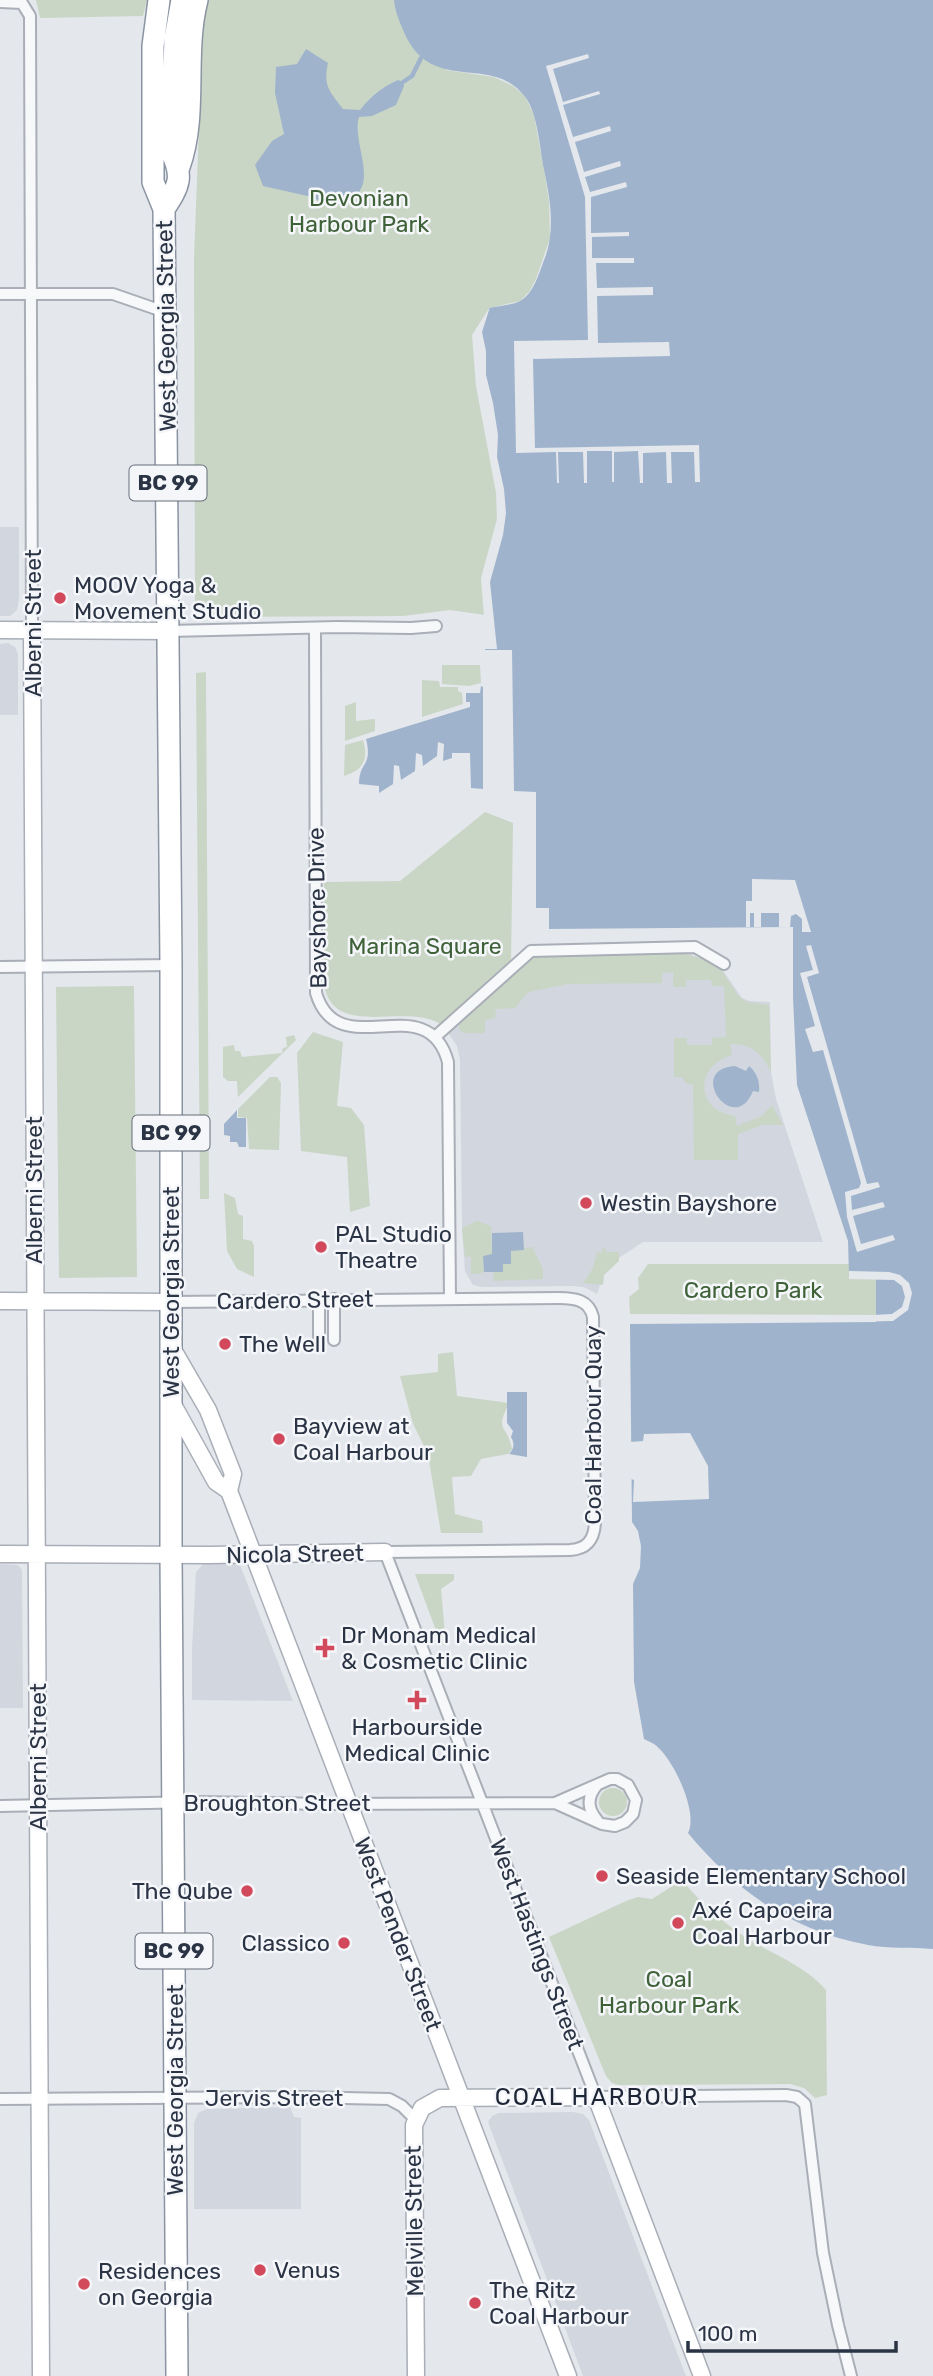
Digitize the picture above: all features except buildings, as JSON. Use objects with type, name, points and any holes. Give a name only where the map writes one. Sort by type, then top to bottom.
[{"type":"highway","name":"West Georgia Street","points":[[159,0],[153,46],[153,182],[164,209],[169,631],[171,1555],[177,2376]]},
{"type":"highway","points":[[179,167],[187,145],[192,29],[197,0]]},
{"type":"highway","name":"West Georgia Street","points":[[164,209],[178,187],[179,167],[172,151],[179,10]]},
{"type":"street","name":"Alberni Street","points":[[0,2],[19,2],[25,5],[30,16],[41,2376]]},
{"type":"street","points":[[0,294],[113,294],[165,312]]},
{"type":"street","points":[[0,630],[169,631],[436,626]]},
{"type":"street","name":"Bayshore Drive","points":[[315,628],[315,986],[318,1000],[323,1010],[340,1024],[422,1027],[436,1036]]},
{"type":"street","points":[[450,1299],[448,1062],[444,1048],[436,1036],[531,951],[695,947],[724,964]]},
{"type":"street","points":[[0,967],[171,965]]},
{"type":"street","name":"Cardero Street","points":[[0,1301],[559,1298],[581,1301],[589,1306]]},
{"type":"street","points":[[334,1299],[334,1340]]},
{"type":"street","points":[[319,1300],[320,1341]]},
{"type":"street","name":"Coal Harbour Quay","points":[[589,1306],[593,1317],[595,1532],[589,1543]]},
{"type":"street","name":"West Pender Street","points":[[172,1348],[208,1410],[233,1474],[229,1491],[568,2376]]},
{"type":"street","name":"West Pender Street","points":[[171,1401],[216,1482],[229,1491]]},
{"type":"street","name":"Nicola Street","points":[[0,1555],[579,1550],[589,1543]]},
{"type":"street","name":"West Hastings Street","points":[[385,1552],[702,2376]]},
{"type":"street","points":[[617,1779],[628,1785],[635,1794],[633,1814],[625,1822],[615,1826],[602,1824],[591,1813],[589,1798],[603,1780],[617,1779]]},
{"type":"street","name":"Broughton Street","points":[[555,1803],[603,1780]]},
{"type":"street","name":"Broughton Street","points":[[0,1806],[555,1803],[602,1824]]},
{"type":"street","points":[[460,2097],[797,2097],[805,2104],[823,2253],[851,2376]]},
{"type":"street","name":"Melville Street","points":[[416,2376],[415,2119],[427,2104],[440,2098],[460,2097]]},
{"type":"street","name":"Jervis Street","points":[[0,2099],[389,2099],[402,2106],[415,2119]]},
{"type":"shaded area","points":[[0,527],[19,527],[19,600],[17,610],[10,616],[0,616]]},
{"type":"shaded area","points":[[8,643],[15,647],[18,654],[18,715],[0,715],[0,644]]},
{"type":"shaded area","points":[[685,952],[716,965],[742,998],[770,1002],[771,1072],[776,1099],[823,1242],[643,1242],[611,1263],[604,1273],[597,1294],[584,1287],[572,1286],[473,1285],[465,1271],[462,1228],[460,1060],[457,1046],[447,1031],[535,955]]},
{"type":"shaded area","points":[[205,1562],[232,1562],[240,1565],[293,1701],[192,1700],[196,1572]]},
{"type":"shaded area","points":[[0,1564],[18,1565],[22,1570],[23,1708],[0,1708]]},
{"type":"shaded area","points":[[290,2107],[294,2117],[301,2118],[301,2209],[194,2209],[194,2123],[198,2113],[207,2109]]},
{"type":"shaded area","points":[[499,2113],[583,2114],[589,2120],[686,2376],[583,2376],[488,2122],[492,2116]]},
{"type":"green space","points":[[36,0],[147,0],[143,16],[40,18]]},
{"type":"green space","name":"Devonian Harbour Park","points":[[207,0],[394,0],[446,70],[494,77],[513,86],[525,96],[534,115],[549,202],[550,238],[529,292],[520,301],[489,308],[499,519],[485,615],[450,610],[403,616],[207,617],[197,609],[194,258],[203,24]]},
{"type":"green space","points":[[442,665],[480,665],[481,683],[469,686],[442,684]]},
{"type":"green space","points":[[206,672],[209,1199],[200,1199],[196,673]]},
{"type":"green space","points":[[422,680],[439,681],[440,687],[458,687],[458,691],[462,693],[463,704],[422,717]]},
{"type":"green space","points":[[356,702],[356,721],[375,719],[375,731],[345,741],[345,706]]},
{"type":"green space","points":[[363,740],[363,763],[356,771],[344,776],[345,745]]},
{"type":"green space","name":"Marina Square","points":[[485,812],[513,823],[511,962],[442,1025],[410,1016],[356,1016],[341,1011],[330,1001],[324,984],[324,882],[400,881]]},
{"type":"green space","points":[[684,954],[701,958],[722,971],[739,997],[747,1002],[769,1005],[771,1072],[755,1051],[744,1045],[730,1044],[732,1055],[711,1068],[704,1088],[712,1106],[735,1116],[737,1126],[762,1116],[772,1105],[783,1125],[762,1125],[738,1134],[738,1160],[694,1160],[693,1085],[686,1083],[682,1077],[674,1077],[674,1038],[687,1038],[687,1045],[712,1045],[712,1038],[726,1037],[724,986],[712,986],[711,980],[686,980],[686,987],[673,987],[673,972],[662,973],[662,983],[568,984],[528,992],[515,1008],[496,1009],[495,1018],[485,1020],[485,1033],[463,1033],[459,1029],[459,1021],[536,956]]},
{"type":"green space","points":[[134,986],[137,1277],[59,1278],[56,987]]},
{"type":"green space","points":[[313,1032],[343,1042],[337,1106],[351,1108],[364,1125],[370,1206],[350,1212],[347,1157],[301,1151],[297,1053]]},
{"type":"green space","points":[[294,1035],[296,1040],[238,1097],[237,1081],[228,1081],[223,1077],[223,1047],[234,1045],[235,1051],[240,1051],[242,1057],[282,1053],[283,1048],[287,1047],[286,1037]]},
{"type":"green space","points":[[270,1077],[277,1077],[281,1083],[279,1150],[249,1149],[247,1118],[238,1117],[238,1109]]},
{"type":"green space","points":[[224,1193],[235,1198],[238,1214],[243,1216],[243,1239],[252,1241],[254,1246],[254,1277],[237,1269],[227,1251]]},
{"type":"green space","points":[[477,1221],[491,1226],[492,1255],[483,1256],[484,1272],[471,1274],[471,1256],[465,1257],[462,1228]]},
{"type":"green space","points":[[532,1247],[543,1269],[543,1279],[494,1281],[493,1272],[503,1272],[503,1264],[511,1251]]},
{"type":"green space","points":[[602,1248],[605,1248],[606,1252],[619,1252],[619,1261],[604,1275],[603,1285],[583,1283],[593,1268],[597,1252],[602,1253]]},
{"type":"green space","name":"Cardero Park","points":[[648,1264],[849,1264],[849,1275],[876,1277],[876,1315],[630,1314],[629,1297],[639,1289],[638,1278]]},
{"type":"green space","points":[[453,1352],[457,1396],[509,1403],[502,1424],[512,1449],[508,1454],[481,1459],[471,1476],[452,1477],[455,1514],[482,1521],[483,1533],[441,1533],[428,1454],[413,1424],[400,1376],[438,1372],[438,1354]]},
{"type":"green space","points":[[415,1574],[454,1574],[454,1580],[441,1589],[446,1646],[441,1644]]},
{"type":"green space","points":[[613,1788],[623,1792],[627,1802],[623,1812],[613,1816],[603,1812],[599,1802],[603,1792]]},
{"type":"green space","name":"Coal Harbour Park","points":[[682,1880],[705,1905],[730,1926],[809,1974],[826,1990],[827,2095],[815,2098],[804,2088],[790,2084],[618,2085],[606,2076],[549,1937],[626,1901],[638,1897],[652,1899]]},
{"type":"water","points":[[394,0],[933,0],[933,1949],[876,1946],[840,1938],[790,1919],[768,1906],[726,1873],[688,1833],[690,1812],[676,1772],[661,1750],[644,1739],[634,1682],[633,1584],[640,1568],[641,1546],[638,1531],[632,1522],[630,1324],[876,1322],[876,1278],[849,1275],[848,1241],[797,1085],[793,927],[549,929],[549,908],[536,908],[536,792],[514,791],[512,650],[485,650],[484,579],[499,519],[475,347],[489,308],[520,301],[530,292],[536,280],[549,245],[551,212],[548,191],[536,123],[526,98],[512,84],[496,77],[445,69],[429,63],[415,51],[403,30]]},
{"type":"water","points":[[306,49],[328,63],[328,88],[343,109],[360,110],[377,92],[398,80],[403,82],[404,86],[396,105],[372,116],[359,117],[358,136],[364,167],[362,185],[352,198],[327,205],[312,197],[263,186],[255,165],[272,141],[284,134],[275,93],[276,67],[297,64]]},
{"type":"water","points":[[481,686],[483,789],[471,788],[470,753],[452,753],[452,758],[443,761],[444,744],[438,742],[437,756],[423,766],[422,755],[416,753],[415,771],[401,780],[399,766],[394,765],[393,784],[379,793],[379,786],[359,784],[368,755],[366,739],[470,707],[470,702],[466,702],[466,693],[480,693]]},
{"type":"water","points":[[735,1066],[746,1071],[749,1066],[756,1074],[759,1092],[753,1091],[745,1104],[735,1107],[726,1105],[718,1097],[714,1078],[721,1070]]},
{"type":"water","points":[[237,1110],[237,1118],[246,1118],[246,1147],[239,1147],[237,1142],[230,1142],[230,1136],[224,1135],[224,1124]]},
{"type":"water","points":[[523,1232],[524,1250],[511,1251],[511,1264],[503,1264],[503,1272],[484,1272],[483,1256],[492,1254],[492,1233]]},
{"type":"water","points":[[507,1392],[527,1392],[527,1457],[509,1454],[513,1448],[513,1431],[507,1423]]},
{"type":"pier","points":[[588,54],[589,58],[553,69],[563,102],[599,91],[600,94],[563,105],[573,137],[610,126],[611,131],[575,142],[584,172],[620,161],[621,166],[585,177],[590,192],[626,182],[627,187],[591,197],[591,233],[629,232],[629,236],[592,237],[592,258],[634,258],[634,263],[596,263],[597,288],[653,287],[653,295],[597,296],[598,343],[669,342],[670,356],[533,359],[535,448],[699,445],[700,482],[695,482],[694,452],[671,452],[672,483],[667,483],[666,452],[643,453],[643,483],[640,483],[638,451],[614,452],[612,482],[612,451],[587,451],[587,483],[584,483],[583,452],[558,452],[559,483],[556,452],[516,453],[514,341],[588,340],[585,197],[546,66]]},
{"type":"pier","points":[[490,307],[482,332],[486,351],[486,375],[498,435],[497,457],[506,513],[490,582],[497,649],[482,649],[484,617],[481,578],[497,519],[496,493],[476,386],[472,335]]},
{"type":"pier","points":[[752,879],[795,880],[811,932],[802,932],[802,919],[796,914],[791,916],[790,927],[779,927],[779,913],[761,913],[761,927],[754,927],[754,913],[750,913],[750,927],[746,927],[746,901],[752,901]]},
{"type":"pier","points":[[811,945],[819,973],[807,977],[867,1184],[878,1182],[880,1187],[851,1196],[852,1210],[883,1202],[885,1207],[853,1216],[861,1244],[893,1235],[895,1240],[857,1252],[847,1217],[845,1192],[859,1188],[861,1183],[823,1050],[813,1052],[805,1029],[815,1026],[800,973],[813,970],[806,946]]},
{"type":"pier","points":[[849,1271],[889,1272],[900,1275],[909,1283],[912,1293],[908,1310],[893,1321],[847,1322],[847,1318],[873,1319],[873,1315],[892,1314],[902,1307],[905,1297],[902,1286],[894,1280],[849,1279]]},
{"type":"pier","points":[[690,1433],[708,1466],[709,1499],[633,1502],[634,1480],[628,1478],[630,1442],[643,1441],[644,1434]]},
{"type":"waterway","points":[[403,82],[412,76],[421,58]]},
{"type":"place","name":"MOOV Yoga & Movement Studio","points":[[60,598]]},
{"type":"place","name":"Westin Bayshore","points":[[586,1203]]},
{"type":"place","name":"PAL Studio Theatre","points":[[321,1247]]},
{"type":"place","name":"The Well","points":[[225,1344]]},
{"type":"place","name":"Bayview at Coal Harbour","points":[[279,1439]]},
{"type":"place","name":"Dr Monam Medical & Cosmetic Clinic","points":[[325,1648]]},
{"type":"place","name":"Harbourside Medical Clinic","points":[[417,1700]]},
{"type":"place","name":"Seaside Elementary School","points":[[602,1876]]},
{"type":"place","name":"The Qube","points":[[247,1891]]},
{"type":"place","name":"Axé Capoeira Coal Harbour","points":[[678,1923]]},
{"type":"place","name":"Classico","points":[[344,1943]]},
{"type":"place","name":"Venus","points":[[260,2270]]},
{"type":"place","name":"Residences on Georgia","points":[[84,2284]]},
{"type":"place","name":"The Ritz Coal Harbour","points":[[475,2303]]},
{"type":"district","name":"COAL HARBOUR","points":[[597,2097]]}]
